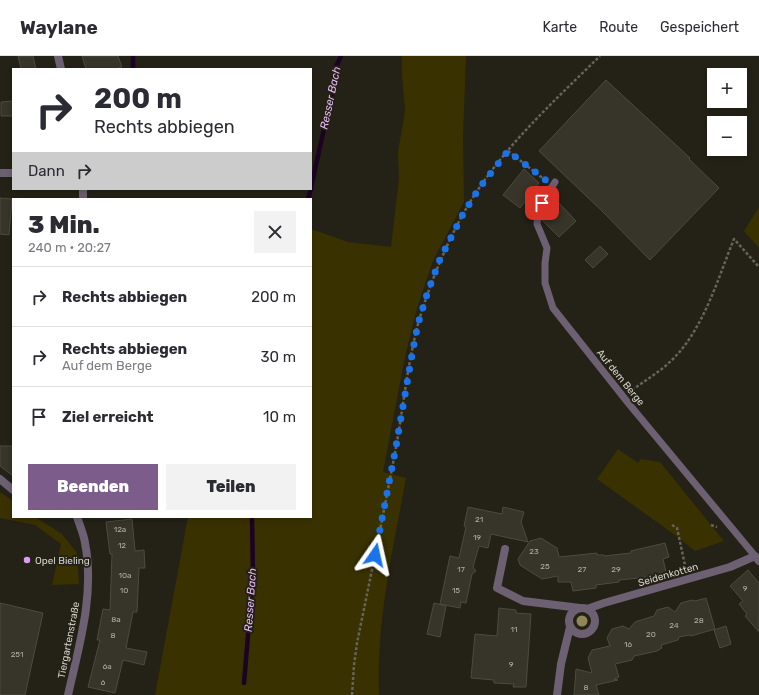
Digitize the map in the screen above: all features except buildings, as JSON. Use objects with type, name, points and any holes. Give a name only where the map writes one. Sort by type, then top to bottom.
[{"type":"street","points":[[58,56],[61,68]]},
{"type":"street","points":[[0,173],[12,173]]},
{"type":"street","points":[[0,479],[12,489]]},
{"type":"street","name":"Tiergartenstraße","points":[[68,695],[84,622],[88,582],[85,543],[77,518]]},
{"type":"street","name":"Seidenkotten","points":[[505,548],[496,588],[522,601],[584,609],[757,558]]},
{"type":"street","points":[[557,695],[560,664],[570,627],[570,615],[574,610],[584,609],[592,613],[595,618],[595,625],[592,630],[586,634],[574,632],[570,627]]},
{"type":"lane","name":"Auf dem Berge","points":[[553,184],[542,203],[538,214],[537,224],[547,248],[545,283],[554,308],[757,558]]},
{"type":"path","points":[[352,695],[357,643],[395,452],[418,324],[440,259],[463,214],[480,187],[508,151],[525,130],[600,56]]},
{"type":"path","points":[[508,151],[553,184]]},
{"type":"path","points":[[624,396],[667,364],[686,343],[703,314],[734,239],[759,267]]},
{"type":"path","points":[[672,524],[677,528],[687,578]]},
{"type":"shaded area","points":[[402,56],[466,56],[463,136],[464,202],[433,261],[417,308],[405,357],[383,472],[406,478],[386,586],[380,640],[379,695],[155,695],[188,518],[312,518],[312,229],[348,242],[391,247],[399,178],[398,152],[405,111]]},
{"type":"shaded area","points":[[759,207],[759,248],[744,231]]},
{"type":"shaded area","points":[[618,449],[638,463],[641,459],[660,462],[724,541],[695,551],[597,479]]},
{"type":"shaded area","points":[[0,492],[12,500],[12,518],[37,518],[62,534],[77,553],[79,584],[52,585],[61,544],[35,525],[0,518]]},
{"type":"waterway","points":[[133,56],[133,68]]},
{"type":"waterway","name":"Resser Bach","points":[[312,183],[333,89],[335,69],[341,56]]},
{"type":"waterway","name":"Resser Bach","points":[[308,198],[311,190]]},
{"type":"waterway","name":"Resser Bach","points":[[244,683],[253,576],[252,518]]},
{"type":"place","name":"Opel Bieling","points":[[27,560]]},
{"type":"route","points":[[375,555],[418,324],[440,259],[463,214],[480,187],[508,151],[552,185],[542,203]]}]
